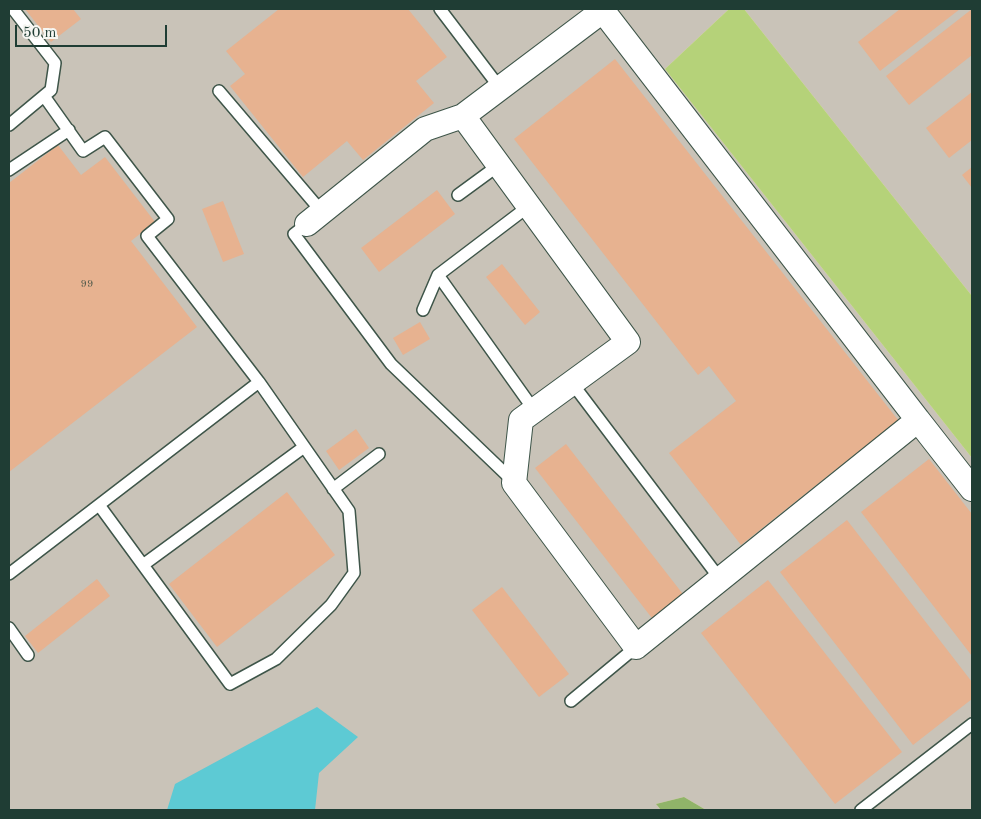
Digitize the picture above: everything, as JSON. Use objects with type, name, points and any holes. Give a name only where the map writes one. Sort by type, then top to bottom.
[{"type":"street","points":[[315,218],[425,129],[463,116],[595,13],[972,489]]},
{"type":"street","points":[[463,116],[628,342],[521,420],[514,483],[636,647],[918,420]]},
{"type":"lane","points":[[9,125],[51,90],[54,63],[13,9]]},
{"type":"lane","points":[[440,9],[500,88]]},
{"type":"lane","points":[[219,91],[315,218],[294,234],[391,364],[514,483]]},
{"type":"lane","points":[[44,96],[83,151],[105,137],[168,219],[148,236],[259,382],[348,511],[354,573],[331,605],[276,658],[230,684],[99,505]]},
{"type":"lane","points":[[9,170],[69,130]]},
{"type":"lane","points":[[458,196],[499,165]]},
{"type":"lane","points":[[423,310],[438,276],[529,206]]},
{"type":"lane","points":[[438,276],[534,410]]},
{"type":"lane","points":[[9,574],[259,382]]},
{"type":"lane","points":[[572,383],[720,580]]},
{"type":"lane","points":[[143,565],[304,447]]},
{"type":"lane","points":[[333,489],[379,454]]},
{"type":"lane","points":[[9,628],[28,655]]},
{"type":"lane","points":[[571,701],[636,647]]},
{"type":"lane","points":[[861,810],[972,724]]},
{"type":"shaded area","points":[[9,9],[729,9],[665,69],[972,458],[972,810],[706,810],[684,797],[656,804],[661,810],[9,810]]},
{"type":"shaded area","points":[[744,9],[972,9],[972,296]]},
{"type":"green space","points":[[729,9],[744,9],[972,296],[972,458],[665,69]]},
{"type":"green space","points":[[684,797],[706,810],[661,810],[656,804]]},
{"type":"water","points":[[317,707],[358,737],[319,773],[315,810],[167,810],[175,784]]},
{"type":"building","points":[[25,9],[73,9],[81,19],[51,42]]},
{"type":"building","points":[[279,9],[408,9],[447,57],[416,81],[434,103],[363,160],[347,141],[303,177],[230,86],[245,74],[226,51]]},
{"type":"building","points":[[900,9],[960,9],[880,71],[858,42]]},
{"type":"building","points":[[972,9],[972,55],[909,105],[886,76]]},
{"type":"building","points":[[615,59],[898,420],[741,545],[669,453],[736,401],[709,366],[698,375],[514,139]]},
{"type":"building","points":[[972,92],[972,140],[949,158],[926,128]]},
{"type":"building","points":[[58,145],[81,175],[105,157],[155,222],[131,241],[197,327],[9,472],[9,183]]},
{"type":"building","points":[[972,167],[972,188],[962,175]]},
{"type":"building","points":[[437,190],[455,214],[379,272],[361,248]]},
{"type":"building","points":[[223,201],[244,254],[223,262],[202,209]]},
{"type":"building","points":[[502,264],[540,312],[525,325],[486,277]]},
{"type":"building","points":[[420,322],[430,339],[403,355],[393,338]]},
{"type":"building","points":[[356,429],[369,448],[339,470],[326,451]]},
{"type":"building","points":[[566,444],[686,598],[655,622],[535,468]]},
{"type":"building","points":[[929,459],[972,514],[972,656],[861,512]]},
{"type":"building","points":[[287,492],[335,555],[217,647],[169,584]]},
{"type":"building","points":[[847,520],[972,682],[972,699],[913,745],[780,572]]},
{"type":"building","points":[[97,579],[110,596],[38,653],[25,636]]},
{"type":"building","points":[[768,580],[902,752],[835,804],[701,633]]},
{"type":"building","points":[[502,587],[569,674],[539,697],[472,610]]}]
